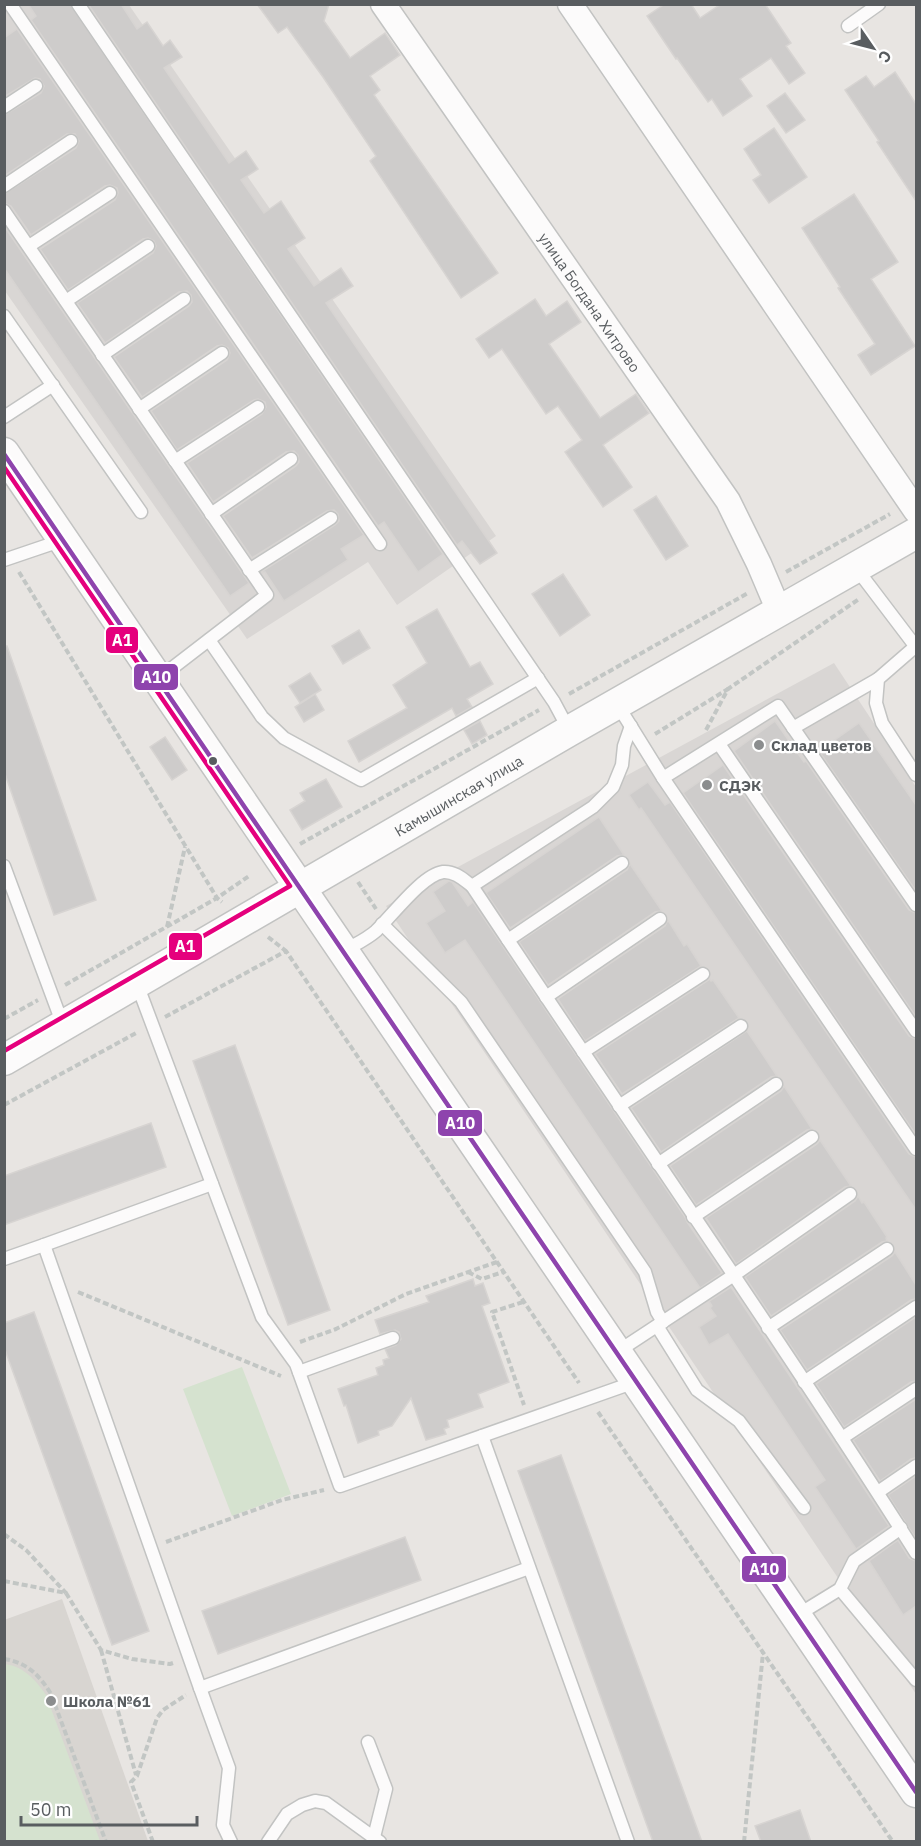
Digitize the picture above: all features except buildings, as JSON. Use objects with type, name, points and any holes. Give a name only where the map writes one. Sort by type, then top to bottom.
[{"type":"street","name":"улица Богдана Хитрово","points":[[383,4],[728,501],[779,611]]},
{"type":"street","points":[[570,4],[914,506]]},
{"type":"street","points":[[4,453],[916,1792]]},
{"type":"street","name":"Камышинская улица","points":[[4,1060],[569,731],[624,715],[779,611],[864,579],[916,533]]},
{"type":"lane","points":[[10,4],[380,544]]},
{"type":"lane","points":[[78,4],[538,678],[569,731]]},
{"type":"lane","points":[[848,26],[879,4]]},
{"type":"lane","points":[[4,107],[36,86]]},
{"type":"lane","points":[[4,186],[71,141]]},
{"type":"lane","points":[[28,246],[110,193]]},
{"type":"lane","points":[[4,211],[267,596],[158,679]]},
{"type":"lane","points":[[66,301],[148,246]]},
{"type":"lane","points":[[102,355],[184,299]]},
{"type":"lane","points":[[4,316],[141,512]]},
{"type":"lane","points":[[140,409],[222,353]]},
{"type":"lane","points":[[4,417],[53,385]]},
{"type":"lane","points":[[176,462],[258,407]]},
{"type":"lane","points":[[211,514],[291,459]]},
{"type":"lane","points":[[249,570],[331,518]]},
{"type":"lane","points":[[8,559],[64,540]]},
{"type":"lane","points":[[793,728],[878,679],[916,647],[864,579]]},
{"type":"lane","points":[[209,640],[262,717],[284,738],[361,780],[538,678]]},
{"type":"lane","points":[[878,679],[876,703],[882,723],[916,775]]},
{"type":"lane","points":[[663,777],[778,706],[916,905]]},
{"type":"lane","points":[[624,715],[663,777],[916,1149]]},
{"type":"lane","points":[[472,886],[593,807],[613,787],[622,765],[624,715]]},
{"type":"lane","points":[[719,744],[916,1031]]},
{"type":"lane","points":[[508,940],[622,863]]},
{"type":"lane","points":[[4,866],[63,1026]]},
{"type":"lane","points":[[344,951],[374,933],[416,888],[427,880],[443,872],[458,875],[472,886],[734,1275],[916,1553]]},
{"type":"lane","points":[[546,997],[660,919]]},
{"type":"lane","points":[[383,923],[461,1002],[645,1272],[660,1324],[697,1390],[739,1421],[804,1508]]},
{"type":"lane","points":[[583,1052],[703,974]]},
{"type":"lane","points":[[137,984],[262,1317],[296,1364],[340,1486],[637,1382]]},
{"type":"lane","points":[[619,1106],[741,1026]]},
{"type":"lane","points":[[658,1164],[776,1084]]},
{"type":"lane","points":[[693,1217],[812,1137]]},
{"type":"lane","points":[[4,1259],[212,1184]]},
{"type":"lane","points":[[617,1352],[734,1275],[850,1194]]},
{"type":"lane","points":[[44,1245],[229,1768],[223,1825],[231,1842]]},
{"type":"lane","points":[[768,1328],[887,1249]]},
{"type":"lane","points":[[804,1382],[916,1307]]},
{"type":"lane","points":[[299,1372],[393,1338]]},
{"type":"lane","points":[[842,1438],[916,1389]]},
{"type":"lane","points":[[482,1436],[628,1842]]},
{"type":"lane","points":[[878,1492],[916,1466]]},
{"type":"lane","points":[[796,1616],[840,1588],[854,1561],[901,1528]]},
{"type":"lane","points":[[200,1688],[529,1568]]},
{"type":"lane","points":[[840,1588],[916,1680]]},
{"type":"lane","points":[[268,1842],[287,1814],[302,1805],[315,1801],[326,1803],[377,1839],[386,1789],[368,1742]]},
{"type":"path","points":[[300,844],[767,582],[914,506]]},
{"type":"path","points":[[8,559],[217,898]]},
{"type":"path","points":[[641,742],[729,689],[864,579]]},
{"type":"path","points":[[705,733],[729,689]]},
{"type":"path","points":[[322,831],[327,837]]},
{"type":"path","points":[[167,927],[185,846]]},
{"type":"path","points":[[4,1019],[217,898],[249,876]]},
{"type":"path","points":[[358,882],[383,923]]},
{"type":"path","points":[[268,938],[286,951],[589,1399],[893,1842]]},
{"type":"path","points":[[4,1105],[286,951]]},
{"type":"path","points":[[284,1348],[336,1329],[406,1294],[496,1262]]},
{"type":"path","points":[[467,1272],[482,1279],[503,1272]]},
{"type":"path","points":[[58,1283],[304,1386]]},
{"type":"path","points":[[524,1302],[492,1312],[526,1411]]},
{"type":"path","points":[[151,1548],[282,1500],[340,1486]]},
{"type":"path","points":[[4,1534],[26,1550],[66,1593],[101,1650],[137,1776]]},
{"type":"path","points":[[4,1581],[66,1593]]},
{"type":"path","points":[[101,1650],[132,1659],[170,1664],[189,1658]]},
{"type":"path","points":[[744,1842],[763,1652]]},
{"type":"path","points":[[4,1659],[28,1667],[41,1678],[51,1694],[106,1842]]},
{"type":"path","points":[[153,1842],[131,1782],[137,1776],[157,1718],[171,1704],[200,1688]]},
{"type":"shaded area","points":[[4,5],[129,5],[496,536],[397,605],[368,562],[247,639],[5,291]]},
{"type":"shaded area","points":[[834,663],[916,787],[916,1694],[386,906]]},
{"type":"shaded area","name":"Школа №61","points":[[62,1599],[148,1841],[5,1841],[4,1620]]},
{"type":"green space","points":[[242,1367],[291,1494],[232,1516],[183,1389]]},
{"type":"green space","points":[[5,1664],[18,1668],[28,1675],[46,1695],[100,1841],[5,1841]]},
{"type":"transit line","name":"А10","points":[[4,454],[916,1792]]},
{"type":"transit line","name":"А1","points":[[4,467],[290,886],[4,1051]]},
{"type":"place","name":"Склад цветов","points":[[759,745]]},
{"type":"place","name":"СДЭК","points":[[707,785]]},
{"type":"place","name":"Школа №61","points":[[51,1701]]}]
